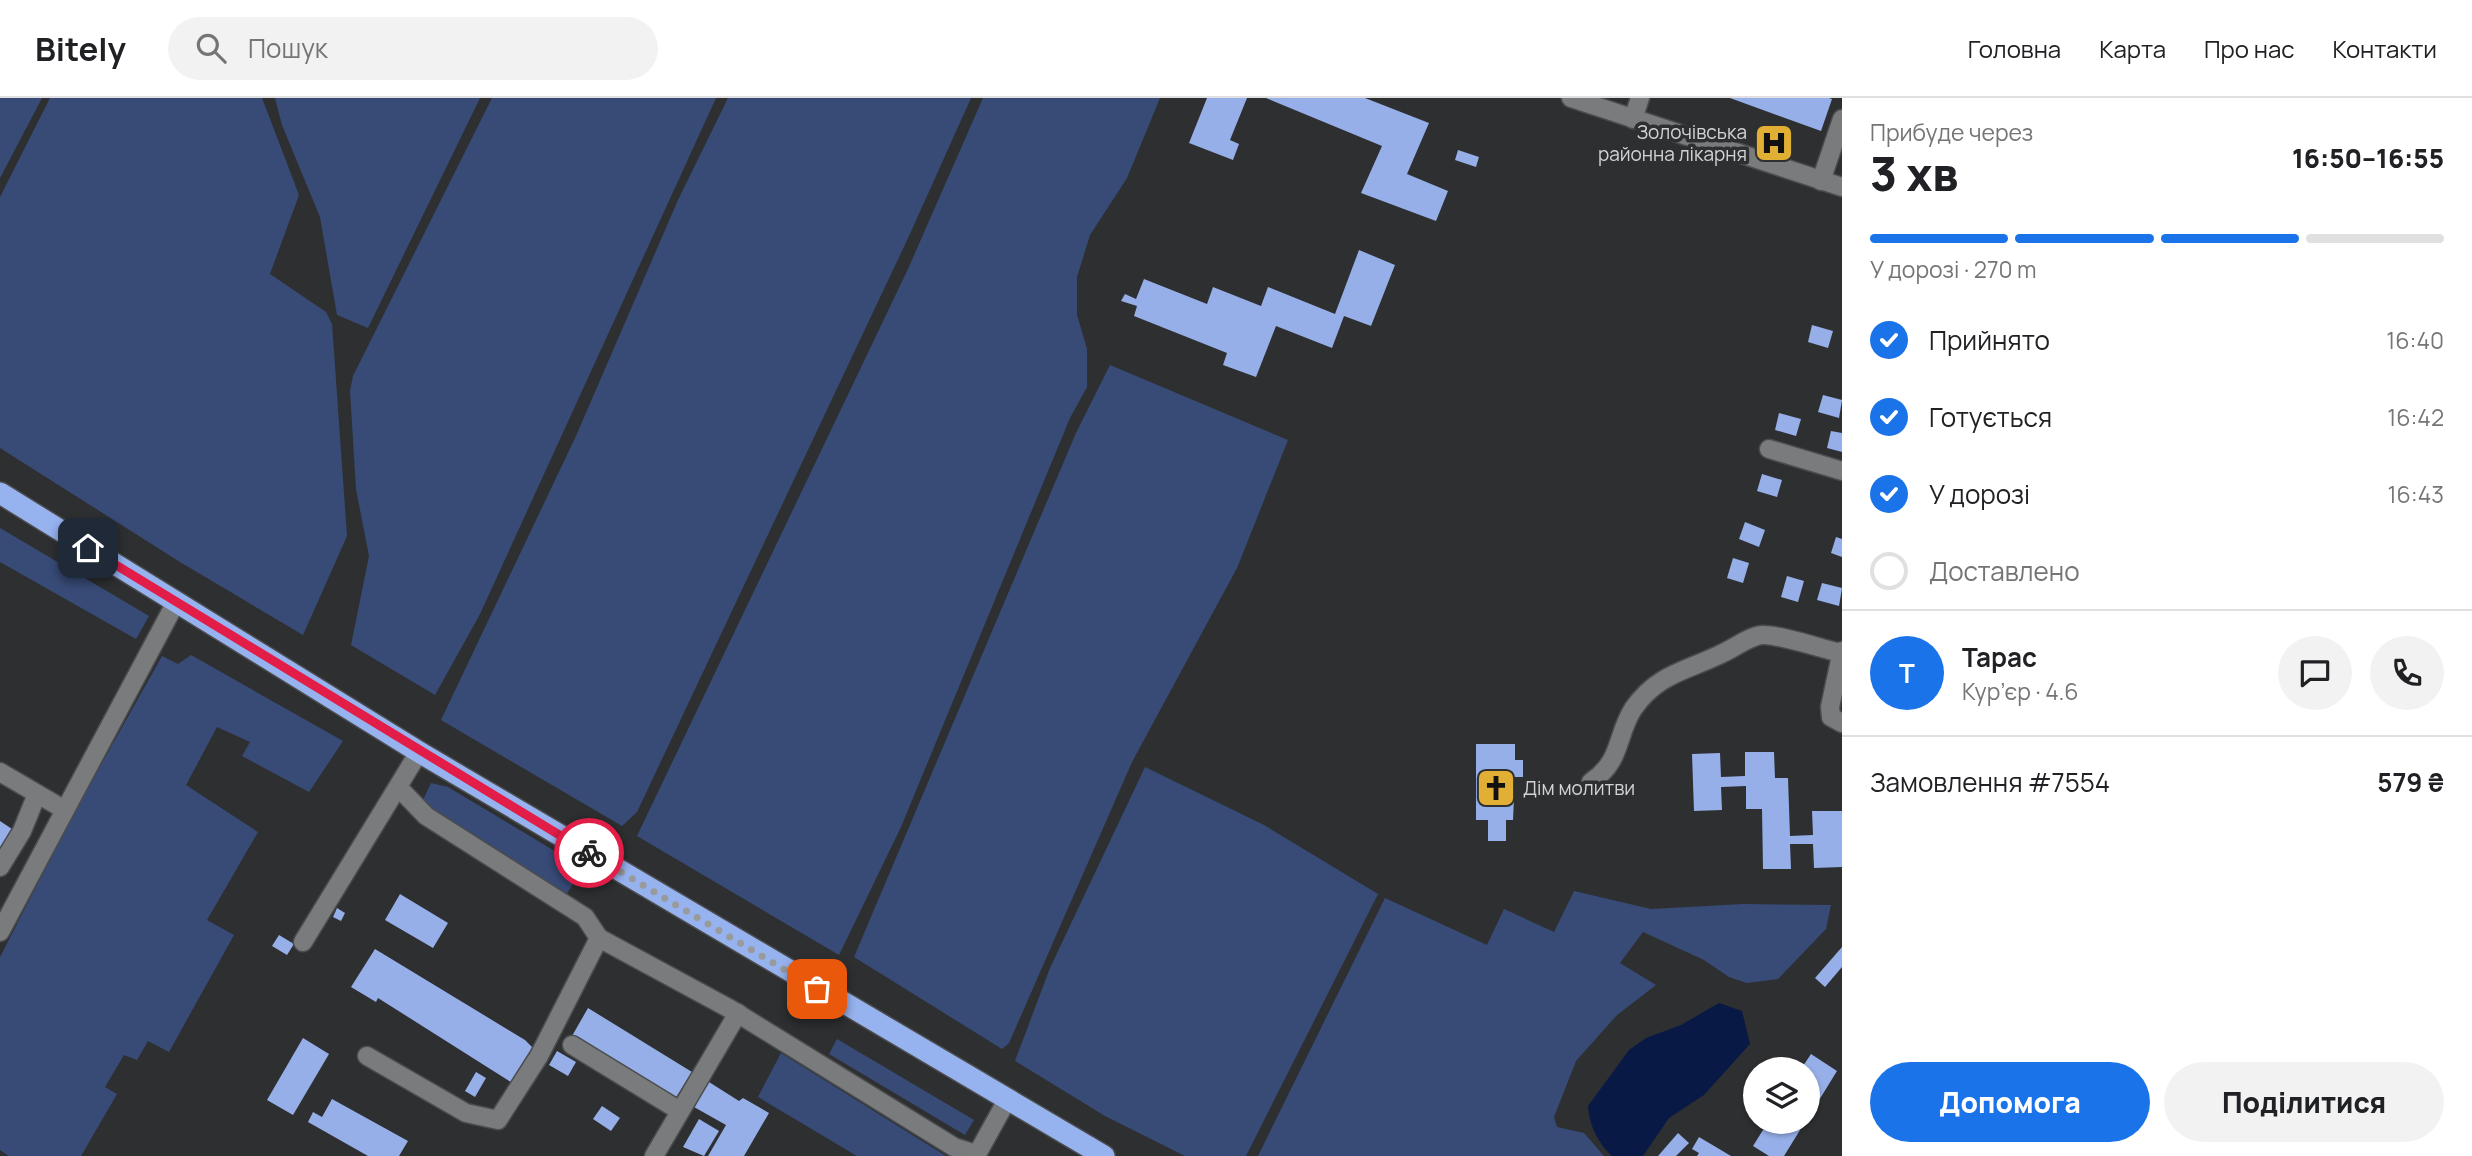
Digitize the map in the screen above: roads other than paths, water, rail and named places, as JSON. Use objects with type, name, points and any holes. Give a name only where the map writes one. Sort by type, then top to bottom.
[{"type":"highway","points":[[0,493],[175,604],[419,752],[1104,1156]]},
{"type":"street","points":[[1571,98],[1842,187]]},
{"type":"street","points":[[1633,119],[1640,98]]},
{"type":"street","points":[[1821,181],[1842,119]]},
{"type":"street","points":[[1769,449],[1842,471]]},
{"type":"street","points":[[0,932],[175,604]]},
{"type":"street","points":[[1591,782],[1603,774],[1615,756],[1632,711],[1650,688],[1679,669],[1715,657],[1762,635],[1842,652],[1830,707],[1831,718],[1842,723]]},
{"type":"street","points":[[303,942],[419,752]]},
{"type":"street","points":[[0,772],[65,810]]},
{"type":"street","points":[[398,787],[426,816],[584,916],[599,938],[738,1013],[954,1147],[976,1155],[1007,1100]]},
{"type":"street","points":[[0,867],[22,831],[37,794]]},
{"type":"street","points":[[367,1056],[466,1113],[498,1120],[539,1056],[599,938]]},
{"type":"street","points":[[654,1156],[738,1013]]},
{"type":"street","points":[[572,1045],[680,1111]]},
{"type":"place","name":"Золочівська районна лікарня","points":[[1774,143]]},
{"type":"place","name":"Дім молитви","points":[[1496,788]]}]
